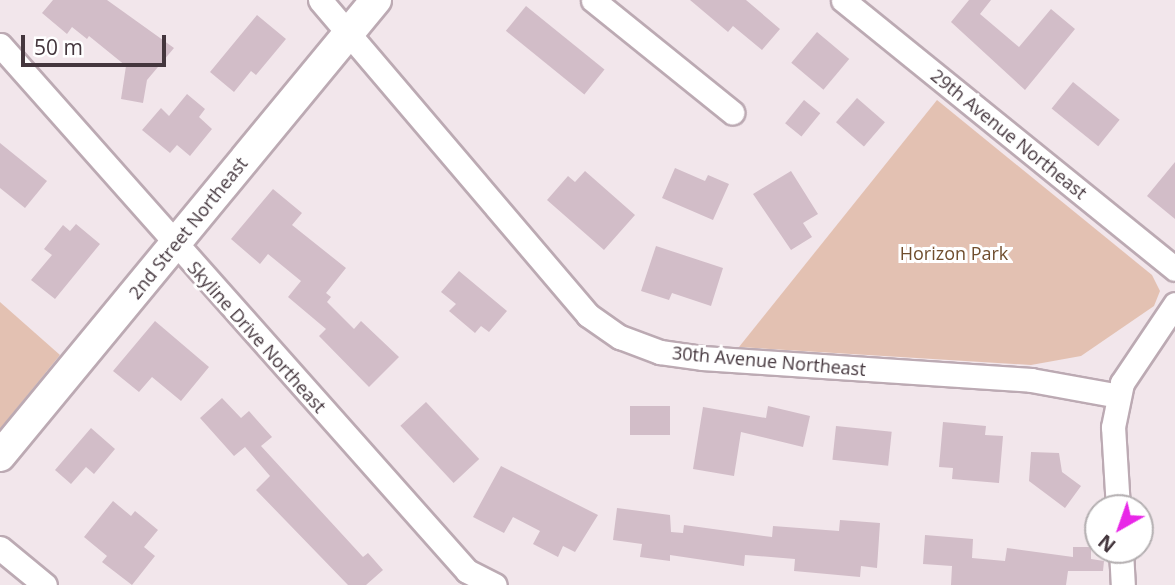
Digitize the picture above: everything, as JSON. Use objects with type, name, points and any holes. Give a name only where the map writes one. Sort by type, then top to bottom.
[{"type":"street","name":"30th Avenue Northeast","points":[[320,0],[588,314],[620,337],[660,352],[702,358],[1031,380],[1119,396]]},
{"type":"street","name":"2nd Street Northeast","points":[[0,456],[376,0]]},
{"type":"street","points":[[593,0],[732,112]]},
{"type":"street","name":"29th Avenue Northeast","points":[[843,0],[1175,269]]},
{"type":"street","name":"Skyline Drive Northeast","points":[[0,45],[174,245],[467,571],[495,585]]},
{"type":"street","points":[[1117,494],[1113,427],[1119,396],[1146,343],[1175,304]]},
{"type":"street","points":[[0,548],[45,585]]},
{"type":"street","points":[[1122,564],[1123,585]]},
{"type":"green space","name":"Horizon Park","points":[[937,100],[1152,275],[1160,291],[1154,306],[1081,356],[1031,365],[739,347]]},
{"type":"green space","points":[[0,302],[60,355],[0,429]]},
{"type":"building","points":[[53,0],[107,0],[174,48],[147,80],[143,103],[121,99],[126,66],[89,36],[87,39],[72,27],[67,34],[42,13]]},
{"type":"building","points":[[690,0],[746,0],[780,29],[762,50],[733,26],[728,32]]},
{"type":"building","points":[[969,0],[991,0],[980,14],[1019,47],[1051,9],[1075,29],[1025,90],[951,22]]},
{"type":"building","points":[[526,6],[604,70],[584,94],[506,31]]},
{"type":"building","points":[[257,15],[286,39],[256,75],[251,71],[234,92],[210,72]]},
{"type":"building","points":[[817,32],[849,59],[823,90],[791,63]]},
{"type":"building","points":[[1073,82],[1120,120],[1098,146],[1052,108]]},
{"type":"building","points":[[187,94],[205,109],[199,117],[212,129],[190,156],[177,145],[170,153],[142,130],[161,108],[169,116]]},
{"type":"building","points":[[857,98],[885,122],[864,146],[836,122]]},
{"type":"building","points":[[804,100],[820,113],[801,137],[785,123]]},
{"type":"building","points":[[0,143],[47,181],[25,208],[0,188]]},
{"type":"building","points":[[1175,162],[1175,219],[1147,196]]},
{"type":"building","points":[[675,168],[705,181],[708,175],[729,184],[713,220],[662,198]]},
{"type":"building","points":[[585,171],[635,215],[604,250],[547,200],[568,176],[575,182]]},
{"type":"building","points":[[791,171],[818,214],[803,223],[812,237],[791,250],[753,194]]},
{"type":"building","points":[[273,189],[302,213],[292,225],[346,268],[326,293],[331,297],[327,302],[354,329],[361,321],[399,357],[369,387],[319,336],[326,329],[288,297],[301,281],[268,254],[260,264],[231,239]]},
{"type":"building","points":[[76,224],[100,244],[55,299],[31,280],[52,255],[44,249],[63,225],[70,231]]},
{"type":"building","points":[[656,246],[723,268],[711,306],[672,293],[669,300],[641,291]]},
{"type":"building","points":[[459,271],[507,311],[489,332],[481,326],[475,333],[449,311],[456,304],[441,292]]},
{"type":"building","points":[[155,321],[209,367],[181,401],[152,377],[139,392],[113,371]]},
{"type":"building","points":[[222,398],[241,418],[249,411],[272,437],[261,446],[363,557],[368,553],[383,570],[366,585],[348,585],[256,490],[270,476],[245,447],[234,456],[200,418]]},
{"type":"building","points":[[426,402],[479,459],[454,483],[400,426]]},
{"type":"building","points":[[630,406],[670,406],[670,435],[630,435]]},
{"type":"building","points":[[768,406],[810,416],[803,447],[741,432],[734,476],[693,469],[703,407],[766,418]]},
{"type":"building","points":[[943,422],[986,426],[985,435],[1003,436],[999,483],[952,479],[953,468],[939,467]]},
{"type":"building","points":[[836,426],[892,432],[888,466],[832,460]]},
{"type":"building","points":[[91,428],[115,449],[94,474],[86,467],[71,484],[55,470]]},
{"type":"building","points":[[1031,452],[1059,453],[1062,472],[1081,486],[1065,508],[1029,481]]},
{"type":"building","points":[[501,466],[598,515],[575,552],[563,546],[558,557],[533,544],[540,531],[513,517],[504,533],[473,517]]},
{"type":"building","points":[[113,501],[131,516],[135,511],[158,530],[144,547],[155,556],[132,585],[102,562],[107,556],[84,537]]},
{"type":"building","points":[[617,508],[670,515],[671,532],[683,533],[684,525],[772,537],[773,526],[839,531],[840,520],[880,523],[877,568],[861,566],[860,577],[794,571],[795,559],[745,555],[744,566],[670,555],[670,561],[640,557],[642,544],[613,540]]},
{"type":"building","points":[[925,535],[973,539],[972,558],[1005,561],[1007,548],[1073,557],[1073,547],[1084,547],[1084,564],[1104,564],[1103,571],[1068,571],[1066,585],[951,585],[952,566],[923,564]]}]
